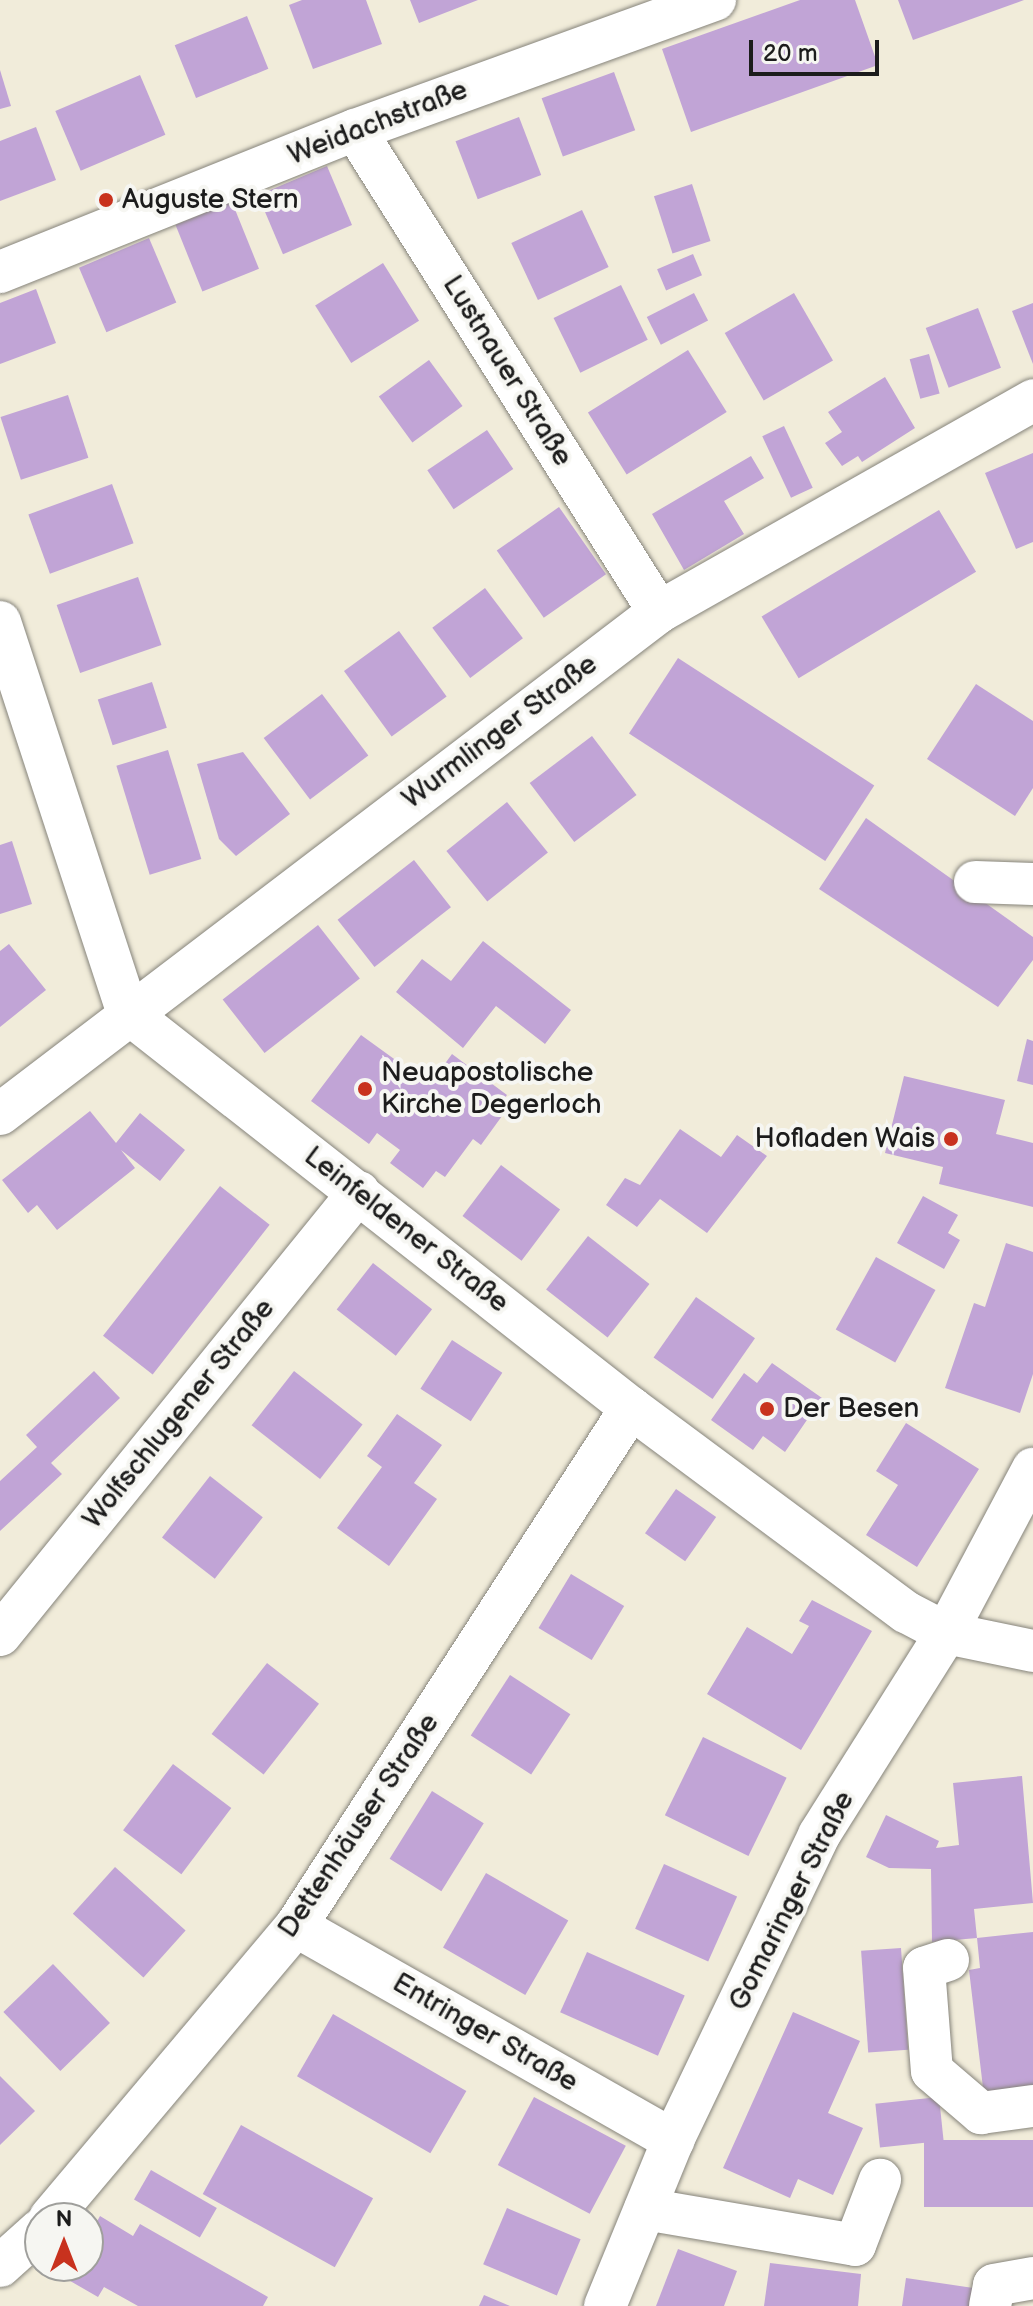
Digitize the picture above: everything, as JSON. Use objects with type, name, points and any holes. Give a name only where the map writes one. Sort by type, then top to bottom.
[{"type":"street","name":"Weidachstraße","points":[[0,272],[355,130],[715,0]]},
{"type":"street","name":"Lustnauer Straße","points":[[355,130],[659,612]]},
{"type":"street","name":"Wurmlinger Straße","points":[[0,1114],[128,1013],[659,612],[1033,400]]},
{"type":"street","points":[[0,622],[128,1013]]},
{"type":"street","points":[[975,882],[1033,884]]},
{"type":"street","name":"Leinfeldener Straße","points":[[128,1013],[631,1408],[906,1612],[946,1633],[1033,1651]]},
{"type":"street","name":"Wolfschlugener Straße","points":[[0,1635],[359,1192]]},
{"type":"street","name":"Dettenhäuser Straße","points":[[63,2202],[296,1926],[631,1408]]},
{"type":"street","name":"Gomaringer Straße","points":[[605,2306],[673,2140],[819,1835],[946,1633],[1033,1469]]},
{"type":"street","name":"Entringer Straße","points":[[296,1926],[673,2140]]},
{"type":"street","points":[[948,1960],[924,1968],[932,2071],[981,2113],[1033,2106]]},
{"type":"street","points":[[645,2209],[855,2245],[880,2180]]},
{"type":"street","points":[[0,2266],[24,2244]]},
{"type":"street","points":[[990,2306],[994,2285],[1033,2278]]},
{"type":"building","points":[[302,0],[366,0],[382,44],[313,69],[289,5]]},
{"type":"building","points":[[410,0],[478,0],[419,23]]},
{"type":"building","points":[[800,0],[855,0],[878,65],[691,132],[662,49]]},
{"type":"building","points":[[898,0],[1024,0],[913,40]]},
{"type":"building","points":[[247,16],[268,69],[196,98],[175,45]]},
{"type":"building","points":[[0,70],[11,106],[0,109]]},
{"type":"building","points":[[614,72],[635,130],[563,157],[542,98]]},
{"type":"building","points":[[140,75],[165,135],[81,171],[55,111]]},
{"type":"building","points":[[519,117],[541,175],[478,199],[456,141]]},
{"type":"building","points":[[36,127],[56,180],[0,201],[0,141]]},
{"type":"building","points":[[327,166],[352,225],[283,254],[258,195]]},
{"type":"building","points":[[692,184],[711,241],[672,253],[654,196]]},
{"type":"building","points":[[232,202],[259,269],[202,292],[175,225]]},
{"type":"building","points":[[582,210],[609,267],[538,300],[511,243]]},
{"type":"building","points":[[149,238],[176,302],[106,332],[79,268]]},
{"type":"building","points":[[693,254],[702,275],[666,290],[657,269]]},
{"type":"building","points":[[383,263],[419,321],[351,363],[315,305]]},
{"type":"building","points":[[621,285],[648,340],[580,373],[554,318]]},
{"type":"building","points":[[36,289],[56,343],[0,364],[0,303]]},
{"type":"building","points":[[694,293],[708,321],[661,345],[647,317]]},
{"type":"building","points":[[794,293],[833,361],[764,401],[725,333]]},
{"type":"building","points":[[1033,303],[1033,364],[1012,311]]},
{"type":"building","points":[[978,308],[1001,368],[949,388],[926,328]]},
{"type":"building","points":[[688,350],[727,412],[627,474],[588,413]]},
{"type":"building","points":[[929,354],[940,394],[920,399],[910,359]]},
{"type":"building","points":[[429,360],[463,406],[412,443],[379,396]]},
{"type":"building","points":[[885,377],[915,428],[862,462],[858,456],[842,466],[825,443],[842,432],[828,412]]},
{"type":"building","points":[[68,395],[88,458],[21,480],[0,417]]},
{"type":"building","points":[[784,426],[813,488],[791,498],[762,436]]},
{"type":"building","points":[[487,430],[513,469],[454,509],[427,470]]},
{"type":"building","points":[[1033,453],[1033,542],[1016,549],[985,473]]},
{"type":"building","points":[[751,456],[764,478],[724,501],[744,534],[684,570],[652,514]]},
{"type":"building","points":[[112,484],[134,543],[50,574],[28,514]]},
{"type":"building","points":[[559,507],[606,574],[544,618],[497,551]]},
{"type":"building","points":[[939,510],[976,572],[799,678],[762,617]]},
{"type":"building","points":[[138,577],[161,645],[80,673],[57,605]]},
{"type":"building","points":[[485,588],[523,638],[470,678],[432,628]]},
{"type":"building","points":[[399,631],[447,697],[392,736],[344,671]]},
{"type":"building","points":[[678,658],[874,785],[825,861],[629,733]]},
{"type":"building","points":[[152,682],[167,728],[113,745],[98,700]]},
{"type":"building","points":[[976,684],[1033,721],[1033,788],[1015,816],[927,759]]},
{"type":"building","points":[[322,694],[368,755],[310,799],[264,738]]},
{"type":"building","points":[[592,736],[637,795],[574,842],[530,783]]},
{"type":"building","points":[[168,750],[201,859],[150,875],[116,766]]},
{"type":"building","points":[[243,752],[290,814],[236,856],[219,839],[197,764]]},
{"type":"building","points":[[507,802],[548,853],[487,902],[446,851]]},
{"type":"building","points":[[866,818],[1033,937],[1033,960],[998,1007],[819,889]]},
{"type":"building","points":[[12,841],[32,904],[0,914],[0,845]]},
{"type":"building","points":[[414,860],[451,907],[375,967],[338,920]]},
{"type":"building","points":[[318,925],[360,979],[265,1053],[223,999]]},
{"type":"building","points":[[483,941],[571,1010],[545,1044],[496,1006],[463,1048],[396,992],[422,959],[451,981]]},
{"type":"building","points":[[9,944],[46,990],[0,1027],[0,951]]},
{"type":"building","points":[[361,1035],[419,1077],[431,1062],[441,1069],[452,1054],[507,1095],[495,1111],[502,1116],[481,1145],[473,1139],[445,1177],[436,1171],[423,1188],[390,1163],[400,1150],[377,1133],[369,1144],[311,1101]]},
{"type":"building","points":[[1027,1039],[1033,1041],[1033,1085],[1017,1081]]},
{"type":"building","name":"Hofladen Wais","points":[[904,1076],[1005,1100],[996,1134],[1033,1143],[1033,1207],[939,1184],[943,1167],[885,1153]]},
{"type":"building","points":[[90,1111],[116,1143],[140,1113],[185,1150],[160,1181],[121,1150],[135,1168],[57,1230],[37,1205],[28,1213],[2,1180]]},
{"type":"building","points":[[680,1129],[721,1157],[737,1135],[767,1156],[707,1233],[660,1199],[637,1227],[606,1205],[625,1178],[640,1185]]},
{"type":"building","points":[[501,1165],[560,1210],[522,1261],[462,1216]]},
{"type":"building","points":[[220,1186],[270,1225],[153,1375],[103,1336]]},
{"type":"building","points":[[923,1196],[958,1215],[948,1233],[960,1240],[944,1269],[897,1243]]},
{"type":"building","points":[[588,1236],[649,1284],[608,1338],[546,1290]]},
{"type":"building","points":[[1006,1243],[1033,1252],[1033,1374],[1020,1413],[945,1388],[974,1303],[985,1307]]},
{"type":"building","points":[[876,1257],[935,1290],[895,1363],[836,1330]]},
{"type":"building","points":[[373,1263],[432,1309],[396,1356],[337,1309]]},
{"type":"building","points":[[696,1297],[755,1338],[713,1399],[654,1358]]},
{"type":"building","points":[[452,1340],[502,1373],[471,1421],[420,1389]]},
{"type":"building","name":"Der Besen","points":[[772,1363],[822,1398],[785,1452],[763,1436],[753,1450],[711,1420],[744,1373],[757,1383]]},
{"type":"building","points":[[94,1371],[120,1398],[51,1463],[62,1474],[0,1531],[0,1481],[37,1447],[26,1435]]},
{"type":"building","points":[[294,1371],[363,1425],[320,1479],[252,1425]]},
{"type":"building","points":[[397,1414],[442,1445],[414,1483],[437,1499],[389,1566],[337,1528],[382,1467],[367,1456]]},
{"type":"building","points":[[906,1423],[979,1469],[917,1567],[866,1535],[898,1485],[876,1471]]},
{"type":"building","points":[[210,1476],[263,1517],[215,1579],[162,1537]]},
{"type":"building","points":[[676,1489],[716,1517],[685,1561],[645,1533]]},
{"type":"building","points":[[571,1574],[624,1606],[592,1660],[539,1628]]},
{"type":"building","points":[[812,1600],[872,1631],[801,1750],[707,1694],[747,1627],[792,1654],[809,1626],[799,1621]]},
{"type":"building","points":[[267,1663],[319,1704],[264,1775],[212,1734]]},
{"type":"building","points":[[510,1675],[570,1714],[531,1775],[471,1735]]},
{"type":"building","points":[[703,1737],[787,1778],[748,1856],[665,1815]]},
{"type":"building","points":[[173,1764],[231,1808],[181,1874],[123,1830]]},
{"type":"building","points":[[1022,1776],[1033,1903],[974,1909],[977,1938],[932,1942],[931,1869],[889,1868],[866,1857],[886,1815],[939,1841],[936,1848],[959,1845],[953,1783]]},
{"type":"building","points":[[432,1791],[484,1823],[441,1891],[390,1859]]},
{"type":"building","points":[[664,1864],[737,1897],[708,1961],[635,1929]]},
{"type":"building","points":[[115,1867],[186,1931],[143,1977],[73,1914]]},
{"type":"building","points":[[486,1873],[568,1920],[525,1995],[443,1947]]},
{"type":"building","points":[[1033,1932],[1033,2090],[984,2096],[969,1970],[980,1968],[977,1938]]},
{"type":"building","points":[[901,1948],[908,2050],[868,2053],[861,1951]]},
{"type":"building","points":[[587,1952],[685,1996],[658,2056],[560,2012]]},
{"type":"building","points":[[53,1964],[110,2023],[60,2071],[3,2012]]},
{"type":"building","points":[[793,2012],[860,2041],[828,2113],[863,2128],[833,2195],[798,2179],[790,2198],[723,2168]]},
{"type":"building","points":[[333,2014],[466,2091],[430,2153],[297,2076]]},
{"type":"building","points":[[0,2076],[35,2111],[0,2145]]},
{"type":"building","points":[[534,2097],[626,2146],[590,2214],[498,2165]]},
{"type":"building","points":[[939,2097],[944,2141],[880,2147],[875,2104]]},
{"type":"building","points":[[241,2125],[373,2198],[335,2267],[203,2194]]},
{"type":"building","points":[[924,2140],[1033,2140],[1033,2207],[924,2207]]},
{"type":"building","points":[[151,2170],[217,2208],[200,2237],[134,2199]]},
{"type":"building","points":[[507,2208],[581,2239],[557,2295],[483,2264]]},
{"type":"building","points":[[104,2218],[133,2236],[140,2224],[268,2297],[263,2306],[138,2306],[104,2287],[98,2297],[72,2282],[104,2282]]},
{"type":"building","points":[[678,2249],[737,2271],[724,2306],[656,2306]]},
{"type":"building","points":[[770,2263],[861,2274],[858,2306],[764,2306]]},
{"type":"building","points":[[906,2278],[980,2289],[977,2306],[902,2306]]},
{"type":"building","points":[[484,2295],[510,2306],[479,2306]]},
{"type":"place","name":"Auguste Stern","points":[[106,200]]},
{"type":"place","name":"Neuapostolische Kirche Degerloch","points":[[365,1089]]},
{"type":"place","name":"Hofladen Wais","points":[[951,1139]]},
{"type":"place","name":"Der Besen","points":[[767,1409]]}]
